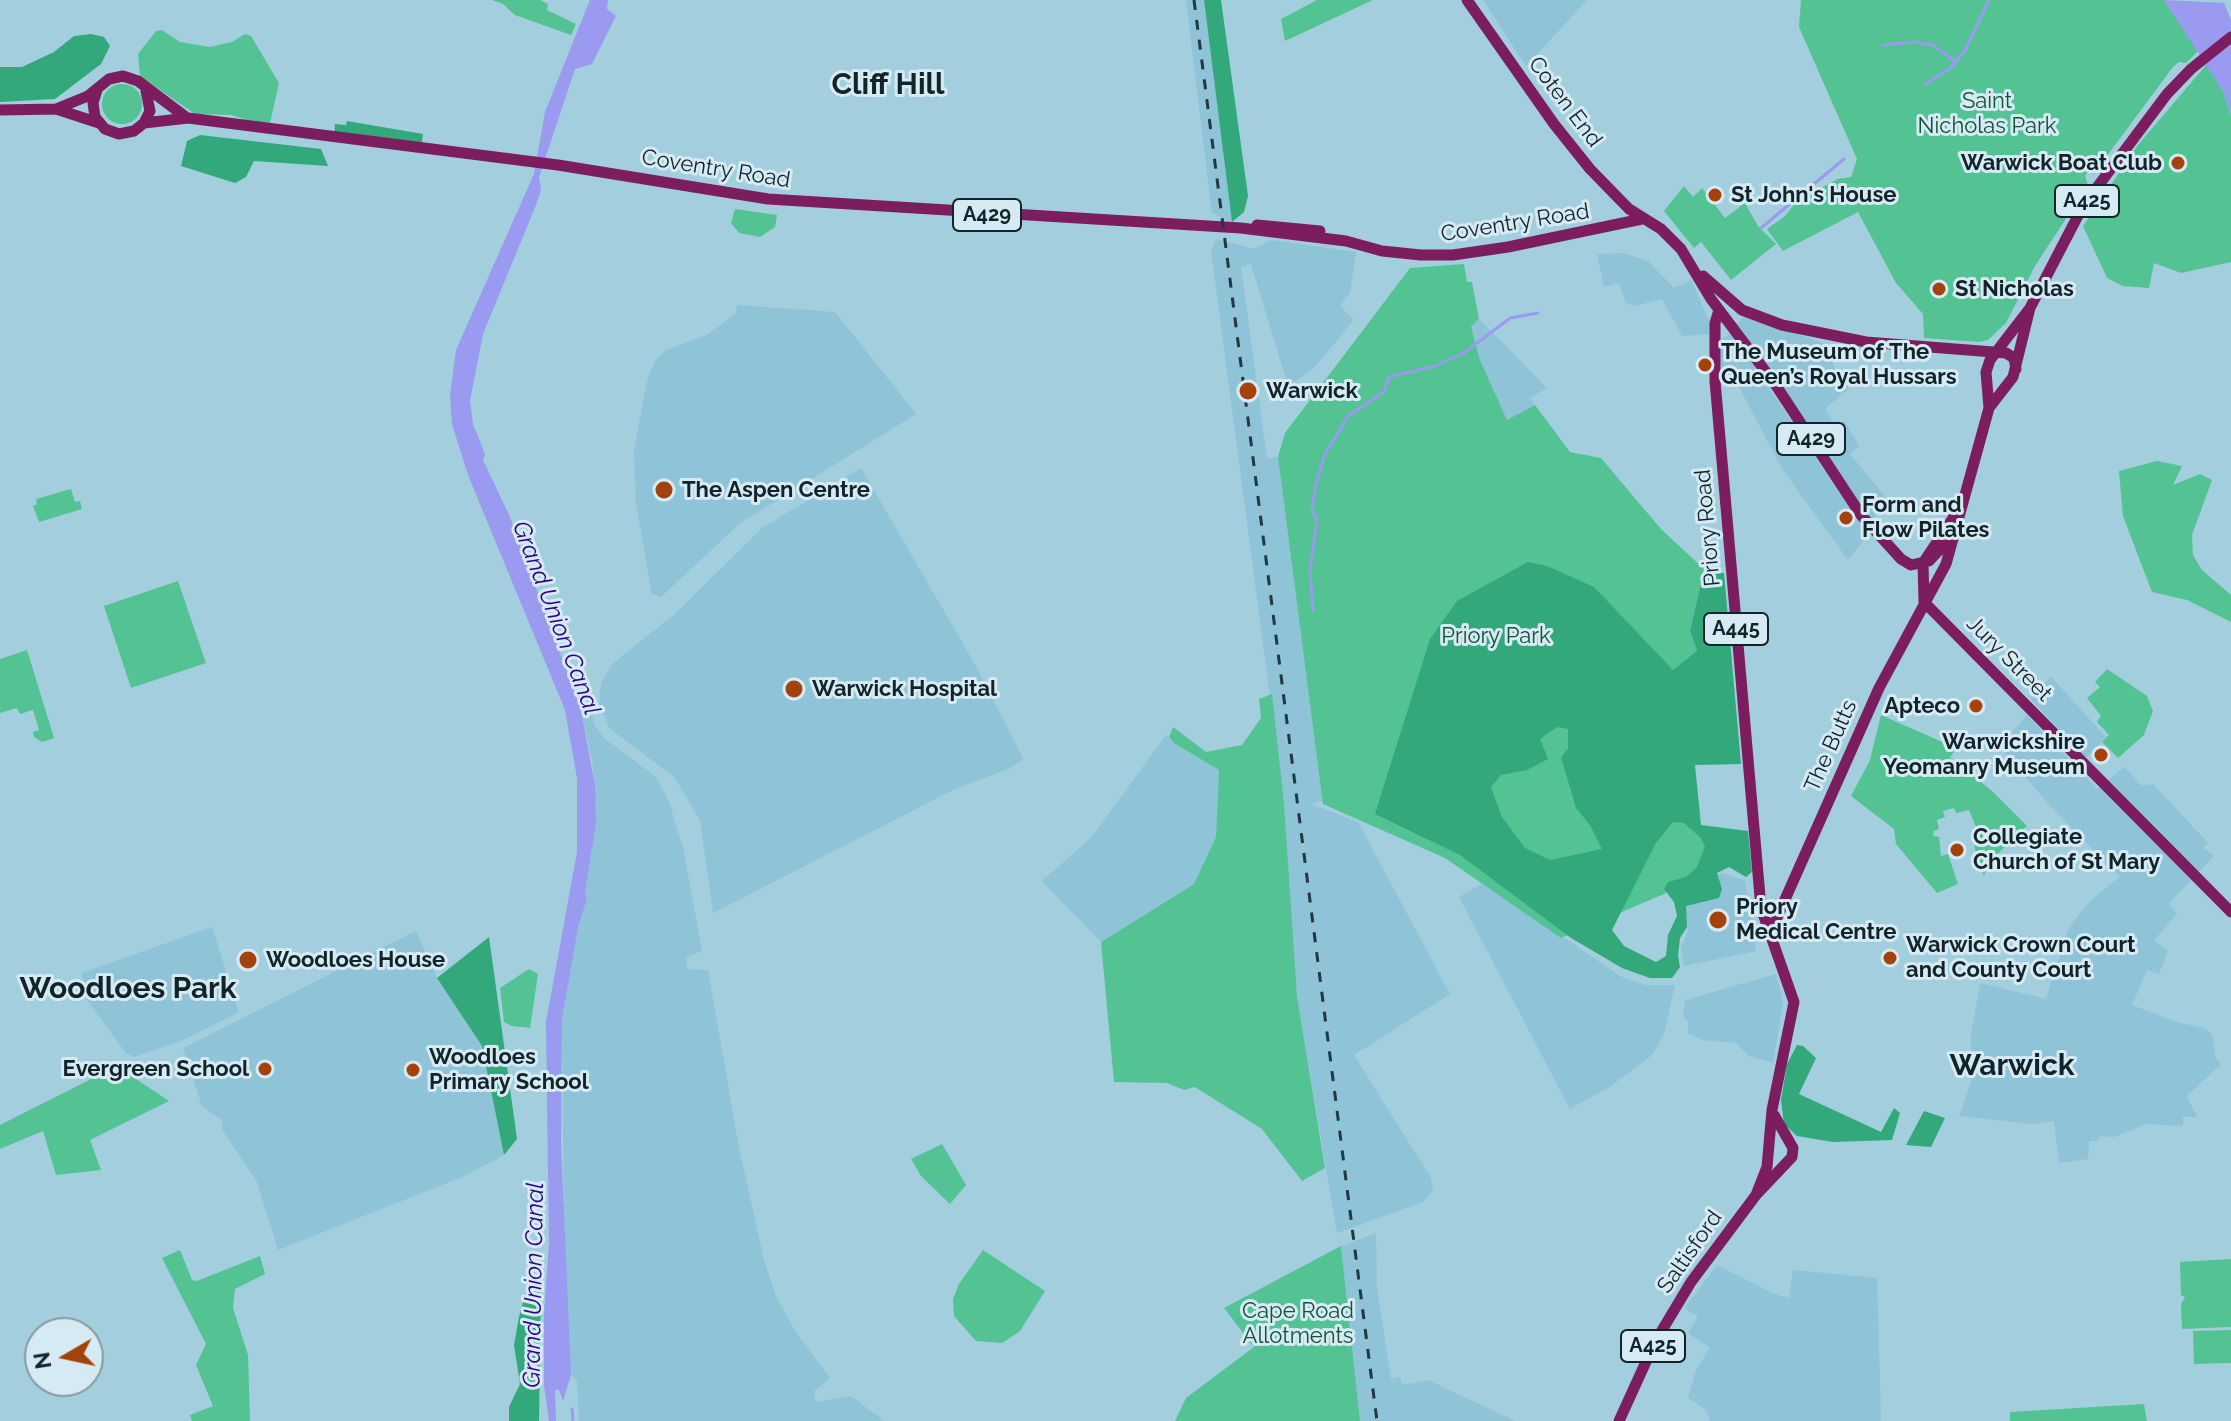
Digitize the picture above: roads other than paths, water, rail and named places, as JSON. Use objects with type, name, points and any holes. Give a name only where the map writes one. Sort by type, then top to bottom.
[{"type":"main road","name":"Coten End","points":[[1467,0],[1568,143],[1620,201],[1642,219]]},
{"type":"main road","name":"A425","points":[[1996,352],[2030,308],[2083,206],[2132,138],[2191,69],[2231,37]]},
{"type":"main road","name":"Coventry Road","points":[[56,109],[97,90],[109,79],[118,76],[133,78],[188,118]]},
{"type":"main road","points":[[144,87],[150,104],[144,123]]},
{"type":"main road","points":[[97,90],[93,110],[99,123]]},
{"type":"main road","name":"Coventry Road","points":[[0,110],[56,109],[99,123],[119,134],[134,131],[144,123],[188,118],[548,164],[782,200],[1241,228],[1288,226],[1335,234],[1346,241],[1393,252],[1453,255],[1624,226],[1642,219]]},
{"type":"main road","name":"A429","points":[[1642,219],[1670,236],[1696,270],[1719,310],[1775,384],[1861,515],[1905,563],[1923,563]]},
{"type":"main road","name":"A429","points":[[1696,270],[1738,307],[1800,330],[1866,342],[1996,352]]},
{"type":"main road","points":[[1719,310],[1738,307]]},
{"type":"main road","name":"A425","points":[[2016,370],[2030,308]]},
{"type":"main road","name":"Priory Road","points":[[1719,310],[1715,323],[1715,381],[1760,892]]},
{"type":"main road","points":[[1996,352],[2014,358],[2016,370],[1989,408],[1986,372],[1996,352]]},
{"type":"main road","name":"A425","points":[[1924,602],[1946,564],[1989,408]]},
{"type":"main road","name":"A425","points":[[1924,602],[1923,563],[1965,497]]},
{"type":"main road","name":"A425","points":[[1923,563],[1935,558],[1957,531]]},
{"type":"main road","name":"Jury Street","points":[[1924,602],[2231,912]]},
{"type":"main road","name":"The Butts","points":[[1781,909],[1879,688],[1924,602]]},
{"type":"main road","points":[[1760,892],[1767,906],[1781,909]]},
{"type":"main road","name":"A445","points":[[1760,892],[1763,920],[1774,942]]},
{"type":"main road","name":"A425","points":[[1756,1195],[1769,1152],[1772,1110],[1794,1002],[1774,942],[1773,928],[1781,909]]},
{"type":"main road","points":[[1772,1110],[1793,1150],[1789,1162],[1776,1163],[1769,1152],[1775,1141],[1786,1141]]},
{"type":"main road","name":"A425","points":[[1756,1195],[1789,1162]]},
{"type":"main road","name":"Saltisford","points":[[1619,1421],[1669,1317],[1756,1195]]},
{"type":"water","name":"Grand Union Canal","points":[[590,0],[608,0],[607,9],[616,16],[592,64],[575,69],[539,177],[541,190],[536,205],[483,334],[470,401],[473,424],[485,454],[483,460],[510,517],[581,710],[595,786],[596,824],[585,892],[587,899],[578,928],[562,1019],[561,1142],[571,1375],[563,1401],[559,1390],[555,1390],[556,1421],[549,1421],[544,1385],[544,1313],[549,1243],[546,1022],[577,852],[577,778],[565,710],[468,475],[452,424],[450,395],[456,350],[534,174],[545,112]]},
{"type":"water","points":[[2164,0],[2224,3],[2231,20],[2231,115],[2224,93]]},
{"type":"waterway","points":[[1925,84],[1950,69],[1965,50],[1989,0]]},
{"type":"waterway","points":[[1883,45],[1914,42],[1933,45],[1956,62]]},
{"type":"waterway","points":[[1761,228],[1844,159]]},
{"type":"waterway","points":[[1313,611],[1310,570],[1317,520],[1312,510],[1315,488],[1325,454],[1348,416],[1384,392],[1389,377],[1435,366],[1464,353],[1510,318],[1538,313]]},
{"type":"waterway","points":[[572,1409],[573,1421]]},
{"type":"railway","points":[[1194,0],[1377,1421]]},
{"type":"place","name":"Warwick Boat Club","points":[[2178,163]]},
{"type":"place","name":"St John's House","points":[[1715,195]]},
{"type":"place","name":"St Nicholas","points":[[1939,289]]},
{"type":"place","name":"The Museum of The Queen’s Royal Hussars","points":[[1705,365]]},
{"type":"place","name":"Warwick","points":[[1248,391]]},
{"type":"place","name":"The Aspen Centre","points":[[664,490]]},
{"type":"place","name":"Form and Flow Pilates","points":[[1846,518]]},
{"type":"place","name":"Warwick Hospital","points":[[794,689]]},
{"type":"place","name":"Apteco","points":[[1976,706]]},
{"type":"place","name":"Warwickshire Yeomanry Museum","points":[[2101,755]]},
{"type":"place","name":"Collegiate Church of St Mary","points":[[1957,850]]},
{"type":"place","name":"Priory Medical Centre","points":[[1718,920]]},
{"type":"place","name":"Warwick Crown Court and County Court","points":[[1890,958]]},
{"type":"place","name":"Woodloes House","points":[[248,960]]},
{"type":"place","name":"Evergreen School","points":[[265,1069]]},
{"type":"place","name":"Woodloes Primary School","points":[[413,1070]]},
{"type":"district","name":"Cliff Hill","points":[[888,85]]},
{"type":"district","name":"Woodloes Park","points":[[128,989]]},
{"type":"district","name":"Warwick","points":[[2012,1066]]},
{"type":"park label","name":"Saint Nicholas Park","points":[[1987,114]]},
{"type":"park label","name":"Priory Park","points":[[1496,636]]},
{"type":"park label","name":"Cape Road Allotments","points":[[1298,1324]]}]
